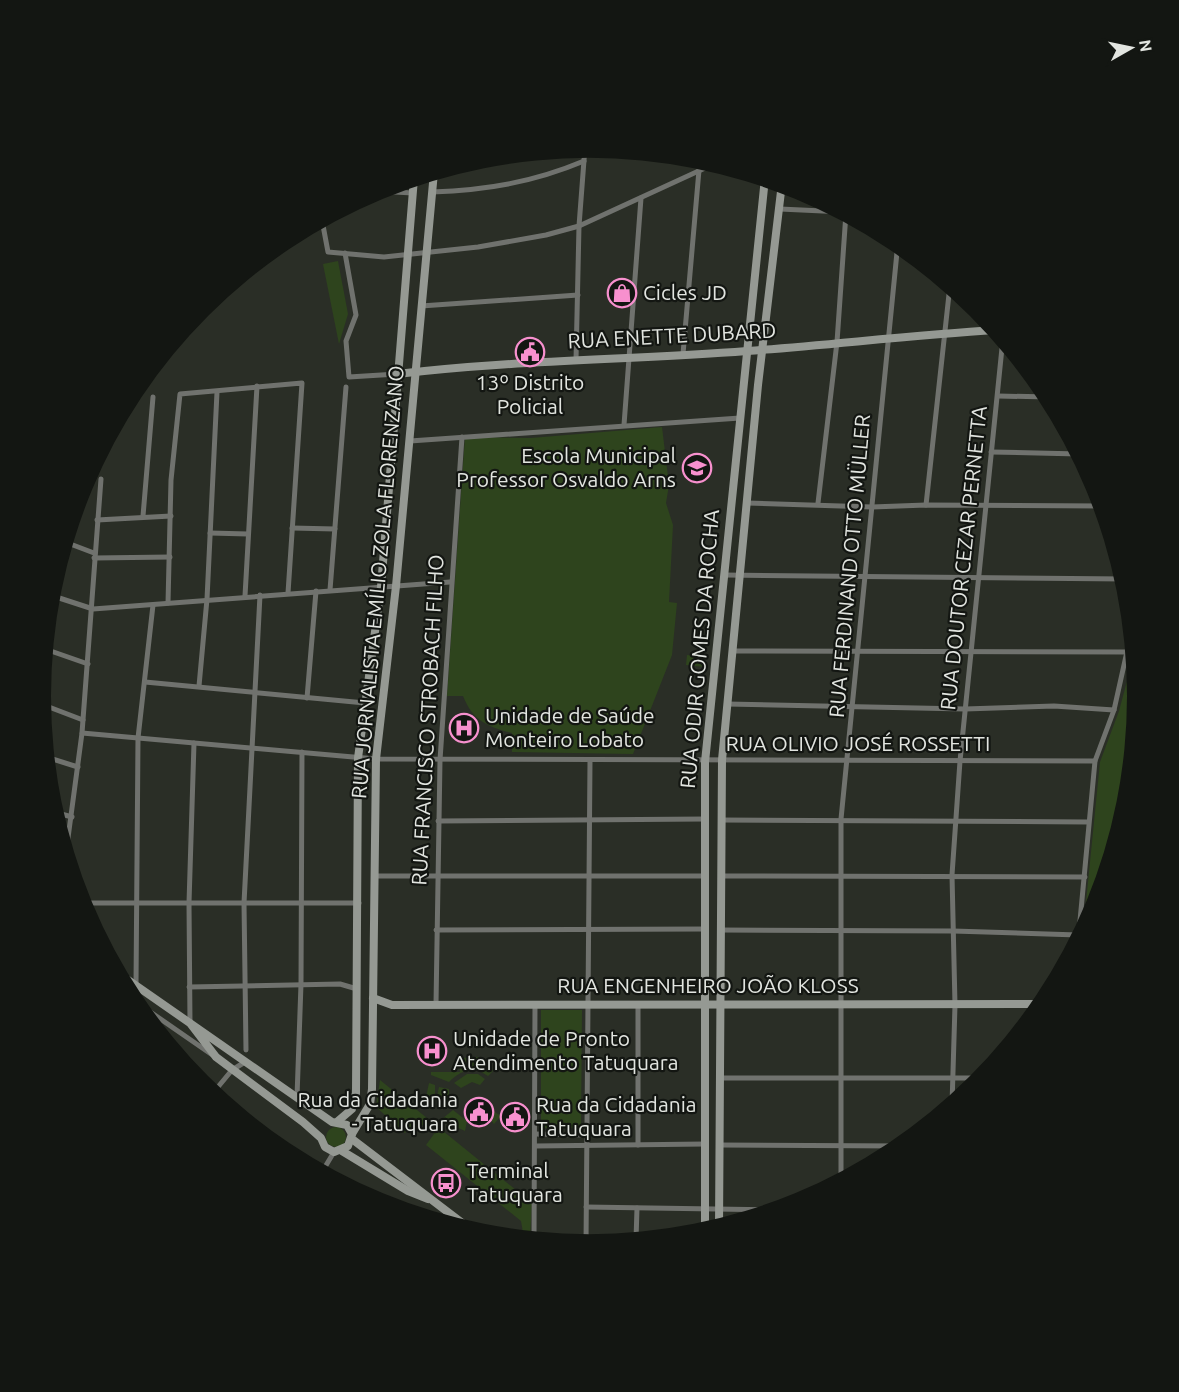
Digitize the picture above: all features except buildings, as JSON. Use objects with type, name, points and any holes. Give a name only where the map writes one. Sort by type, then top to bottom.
[{"type":"street","points":[[432,192],[469,191],[509,185],[546,177],[584,161],[579,226],[576,360]]},
{"type":"street","points":[[323,228],[328,252],[384,257],[546,235],[579,226],[699,170]]},
{"type":"street","points":[[683,354],[699,170]]},
{"type":"street","name":"RUA JORNALISTA EMÍLIO ZOLA FLORENZANO","points":[[352,1136],[370,1104],[376,759],[396,586],[433,181]]},
{"type":"street","name":"RUA ODIR GOMES DA ROCHA","points":[[705,1222],[705,762],[764,186]]},
{"type":"street","name":"RUA JORNALISTA EMÍLIO ZOLA FLORENZANO","points":[[335,1122],[352,1109],[356,1093],[359,989],[358,758],[381,587],[413,187]]},
{"type":"street","points":[[397,193],[413,194]]},
{"type":"street","name":"RUA ODIR GOMES DA ROCHA","points":[[719,1218],[722,760],[747,503],[781,193]]},
{"type":"street","points":[[624,425],[641,198]]},
{"type":"street","points":[[780,209],[825,212]]},
{"type":"street","points":[[818,503],[837,342],[844,222]]},
{"type":"street","name":"RUA ENETTE DUBARD","points":[[345,254],[356,315],[346,340],[349,377],[576,360],[747,351],[888,337],[984,331]]},
{"type":"street","name":"RUA FERDINAND OTTO MÜLLER","points":[[841,1172],[842,821],[897,254]]},
{"type":"street","points":[[421,306],[578,295]]},
{"type":"street","points":[[926,505],[949,295]]},
{"type":"street","name":"RUA DOUTOR CEZAR PERNETTA","points":[[952,1094],[955,1005],[952,875],[960,761],[1002,350]]},
{"type":"street","points":[[168,603],[171,480],[180,394],[302,383],[288,593]]},
{"type":"street","points":[[245,596],[256,386]]},
{"type":"street","points":[[330,590],[346,387]]},
{"type":"street","points":[[199,686],[207,599],[217,392]]},
{"type":"street","points":[[998,396],[1036,396]]},
{"type":"street","points":[[143,516],[153,397]]},
{"type":"street","points":[[410,441],[740,418]]},
{"type":"street","name":"RUA FRANCISCO STROBACH FILHO","points":[[436,1004],[436,876],[440,760],[450,582],[462,437]]},
{"type":"street","points":[[991,452],[1070,454]]},
{"type":"street","points":[[69,835],[82,733],[101,479]]},
{"type":"street","points":[[747,503],[818,503],[872,507],[1093,506]]},
{"type":"street","points":[[97,520],[171,516]]},
{"type":"street","points":[[292,528],[335,529]]},
{"type":"street","points":[[210,533],[248,534]]},
{"type":"street","points":[[73,545],[94,555],[170,557]]},
{"type":"street","points":[[724,575],[1115,579]]},
{"type":"street","points":[[60,598],[93,609],[450,582]]},
{"type":"street","points":[[307,698],[316,591]]},
{"type":"street","points":[[246,1050],[244,903],[260,595]]},
{"type":"street","points":[[153,605],[138,738],[136,985],[297,1097],[335,1122],[347,1125],[352,1136],[456,1218]]},
{"type":"street","points":[[733,651],[1126,652]]},
{"type":"street","points":[[53,652],[88,664]]},
{"type":"street","points":[[1081,916],[1095,761],[1114,710],[1127,660]]},
{"type":"street","points":[[145,682],[365,703]]},
{"type":"street","points":[[728,704],[965,709],[1054,706],[1114,710]]},
{"type":"street","points":[[51,708],[83,720]]},
{"type":"street","name":"RUA OLIVIO JOSÉ ROSSETTI","points":[[82,733],[376,759],[705,762],[722,760],[1095,761]]},
{"type":"street","points":[[194,743],[189,903],[190,1023],[216,1057]]},
{"type":"street","points":[[297,1097],[301,984],[302,752]]},
{"type":"street","points":[[55,760],[78,767]]},
{"type":"street","points":[[586,1234],[590,760]]},
{"type":"street","points":[[64,815],[72,817]]},
{"type":"street","points":[[438,821],[705,819]]},
{"type":"street","points":[[722,820],[1088,822]]},
{"type":"street","points":[[374,876],[705,876]]},
{"type":"street","points":[[721,876],[1085,877]]},
{"type":"street","points":[[92,903],[359,903]]},
{"type":"street","points":[[436,930],[705,929]]},
{"type":"street","points":[[720,930],[953,931],[1070,938]]},
{"type":"street","points":[[359,948],[367,944],[374,947]]},
{"type":"street","points":[[189,987],[340,984],[359,989]]},
{"type":"street","name":"RUA ENGENHEIRO JOÃO KLOSS","points":[[373,998],[392,1005],[1031,1004]]},
{"type":"street","points":[[534,1231],[535,1004]]},
{"type":"street","points":[[638,1005],[638,1145]]},
{"type":"street","points":[[157,1016],[216,1057],[321,1138],[325,1147],[408,1191],[440,1204]]},
{"type":"street","points":[[219,1087],[232,1070],[243,1062],[250,1064]]},
{"type":"street","points":[[720,1078],[969,1078]]},
{"type":"street","points":[[321,1138],[324,1128],[335,1122]]},
{"type":"street","points":[[535,1134],[586,1134]]},
{"type":"street","points":[[327,1166],[338,1152],[348,1146],[352,1136]]},
{"type":"street","points":[[535,1146],[705,1144]]},
{"type":"street","points":[[719,1144],[884,1147]]},
{"type":"street","points":[[585,1208],[751,1210]]},
{"type":"street","points":[[636,1232],[637,1208]]},
{"type":"green space","points":[[338,261],[348,314],[339,344],[323,264]]},
{"type":"green space","points":[[662,427],[669,485],[666,503],[673,525],[669,602],[677,603],[672,655],[633,754],[512,752],[512,733],[482,722],[467,705],[463,696],[447,696],[465,437],[531,438]]},
{"type":"green space","points":[[687,655],[705,657],[704,667],[686,665]]},
{"type":"green space","points":[[1128,679],[1127,731],[1118,801],[1110,835],[1086,905],[1100,762],[1119,711]]},
{"type":"green space","points":[[541,1010],[582,1010],[581,1128],[541,1128]]},
{"type":"green space","points":[[481,1057],[482,1064],[493,1071],[488,1076],[473,1070],[463,1072],[449,1082],[431,1075],[431,1072],[460,1072],[459,1058]]},
{"type":"green space","points":[[467,1074],[478,1074],[485,1079],[480,1085],[472,1082],[461,1088],[454,1083]]},
{"type":"green space","points":[[380,1080],[532,1203],[530,1231],[523,1230],[521,1221],[426,1145],[434,1134],[416,1120],[405,1133],[376,1107]]},
{"type":"green space","points":[[429,1083],[435,1085],[435,1107],[429,1109],[426,1097]]},
{"type":"green space","points":[[439,1087],[449,1089],[449,1103],[439,1105],[437,1096]]},
{"type":"green space","points":[[483,1104],[501,1116],[494,1124],[488,1117],[476,1123],[474,1111]]},
{"type":"green space","points":[[453,1110],[467,1121],[465,1131],[452,1125],[450,1128],[442,1119]]},
{"type":"green space","points":[[332,1127],[340,1127],[346,1133],[346,1141],[340,1147],[332,1147],[326,1141],[326,1133]]},
{"type":"place","name":"Cicles JD","points":[[622,293]]},
{"type":"place","name":"13º Distrito Policial","points":[[530,352]]},
{"type":"place","name":"Escola Municipal Professor Osvaldo Arns","points":[[697,468]]},
{"type":"place","name":"Unidade de Saúde Monteiro Lobato","points":[[464,728]]},
{"type":"place","name":"Unidade de Pronto Atendimento Tatuquara","points":[[432,1051]]},
{"type":"place","name":"Rua da Cidadania - Tatuquara","points":[[479,1112]]},
{"type":"place","name":"Rua da Cidadania Tatuquara","points":[[515,1117]]},
{"type":"place","name":"Terminal Tatuquara","points":[[446,1183]]}]
